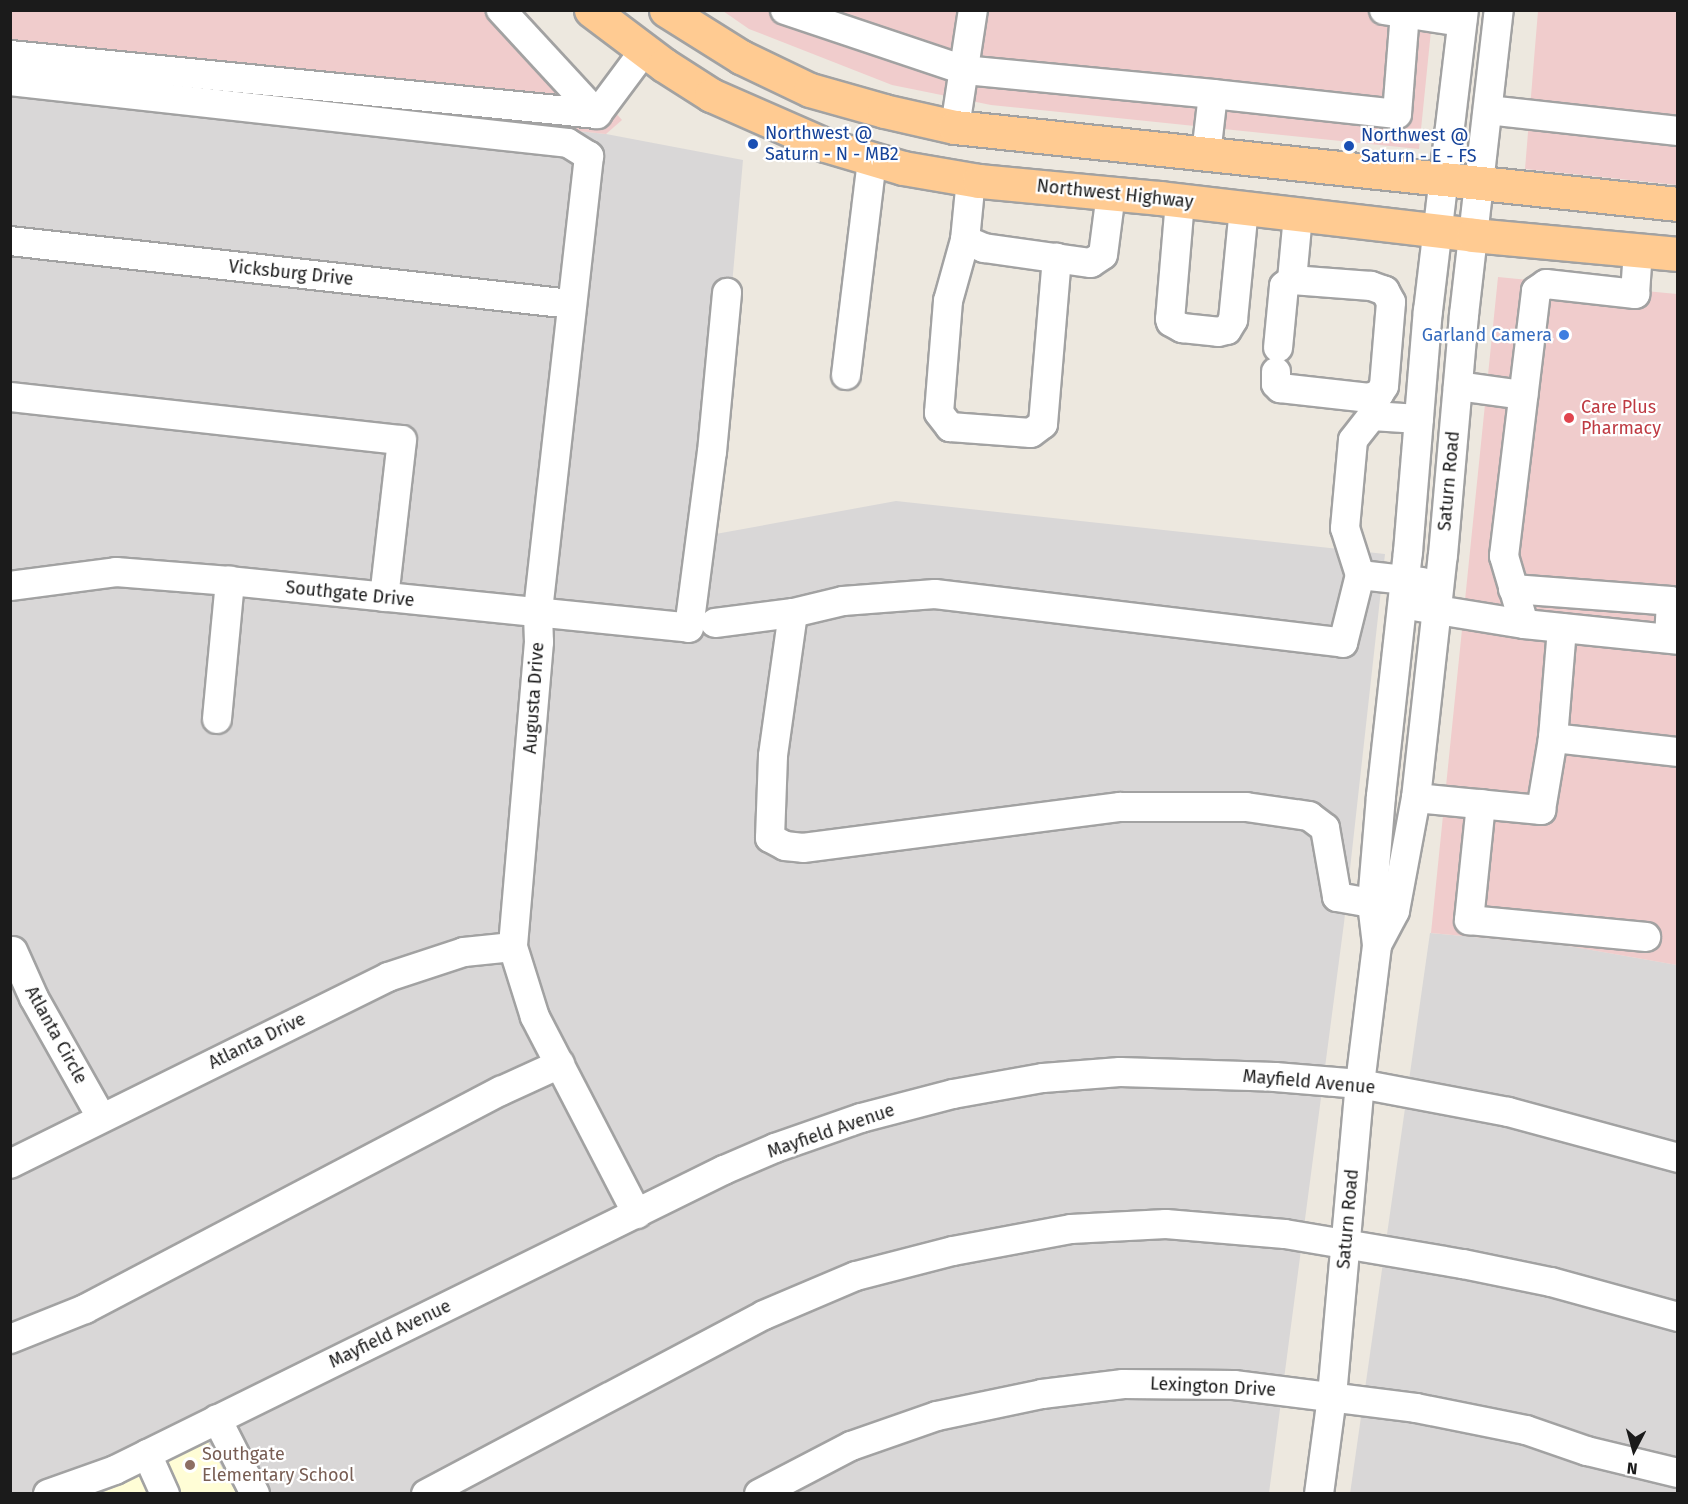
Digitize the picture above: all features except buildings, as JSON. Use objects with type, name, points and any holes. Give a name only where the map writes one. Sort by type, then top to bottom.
[{"type":"main road","name":"Northwest Highway","points":[[591,10],[644,51],[711,95],[825,145],[903,168],[960,177],[1473,235],[1677,254]]},
{"type":"main road","points":[[666,10],[741,57],[810,90],[884,111],[956,127],[1444,181],[1677,204]]},
{"type":"main road","points":[[956,127],[960,177]]},
{"type":"street","points":[[501,10],[597,114]]},
{"type":"street","points":[[785,10],[964,70],[1397,114],[1394,12],[1463,16]]},
{"type":"street","points":[[956,127],[973,10]]},
{"type":"street","name":"Saturn Road","points":[[1377,945],[1395,911],[1416,798],[1473,235],[1499,10]]},
{"type":"street","name":"Saturn Road","points":[[1319,1494],[1332,1396],[1360,1084],[1377,945],[1372,903],[1381,796],[1404,593],[1429,306],[1463,16]]},
{"type":"street","points":[[597,114],[644,51]]},
{"type":"street","points":[[10,55],[597,114]]},
{"type":"street","name":"Augusta Drive","points":[[10,81],[567,143],[589,156],[538,614],[539,642],[513,947],[535,1017],[637,1214]]},
{"type":"street","points":[[1206,154],[1213,94]]},
{"type":"street","points":[[1488,110],[1677,131]]},
{"type":"street","points":[[846,375],[872,159]]},
{"type":"street","points":[[960,177],[965,240],[948,301],[939,413],[951,427],[1031,433],[1043,424],[1057,258]]},
{"type":"street","points":[[965,240],[984,248],[1091,262],[1104,255],[1111,193]]},
{"type":"street","points":[[1180,201],[1171,322],[1182,328],[1218,332],[1227,330],[1233,320],[1244,208]]},
{"type":"street","points":[[1292,280],[1298,215]]},
{"type":"street","name":"Vicksburg Drive","points":[[10,241],[571,304]]},
{"type":"street","points":[[1524,624],[1504,556],[1536,291],[1546,284],[1635,294],[1638,250]]},
{"type":"street","points":[[1292,280],[1371,286],[1385,291],[1391,302],[1384,386],[1379,394],[1369,398],[1280,388],[1276,384],[1284,286],[1292,280]]},
{"type":"street","points":[[702,626],[712,452],[726,293]]},
{"type":"street","points":[[1391,302],[1429,306]]},
{"type":"street","points":[[1384,386],[1422,390]]},
{"type":"street","points":[[1458,386],[1523,395]]},
{"type":"street","points":[[10,397],[402,440],[384,597]]},
{"type":"street","points":[[1419,419],[1372,416],[1353,440],[1345,528],[1360,575],[1404,593],[1438,597],[1524,624],[1673,639],[1671,601],[1513,589]]},
{"type":"street","name":"Southgate Drive","points":[[10,586],[116,572],[230,581],[538,614],[702,626],[793,613],[843,601],[935,594],[1343,643],[1360,575]]},
{"type":"street","points":[[217,719],[230,581]]},
{"type":"street","points":[[793,613],[772,756],[770,838],[785,846],[803,848],[1120,807],[1246,807],[1309,816],[1325,828],[1337,897],[1372,903]]},
{"type":"street","points":[[1416,798],[1541,810],[1553,738],[1562,628]]},
{"type":"street","points":[[1553,738],[1677,752]]},
{"type":"street","points":[[1481,804],[1469,920],[1646,937]]},
{"type":"street","name":"Atlanta Drive","points":[[10,1164],[388,977],[464,952],[513,947]]},
{"type":"street","name":"Atlanta Circle","points":[[13,951],[34,998],[101,1117]]},
{"type":"street","points":[[10,1338],[85,1309],[501,1091],[560,1064]]},
{"type":"street","name":"Mayfield Avenue","points":[[48,1494],[115,1470],[775,1148],[861,1118],[953,1094],[1043,1078],[1120,1072],[1275,1077],[1360,1084],[1508,1112],[1677,1158]]},
{"type":"street","points":[[426,1494],[764,1315],[856,1276],[953,1251],[1071,1229],[1166,1224],[1286,1234],[1462,1264],[1551,1282],[1677,1317]]},
{"type":"street","name":"Lexington Drive","points":[[759,1494],[851,1446],[937,1416],[1042,1394],[1124,1384],[1234,1385],[1416,1408],[1526,1430],[1587,1452],[1677,1473]]},
{"type":"street","points":[[217,1419],[255,1494]]},
{"type":"street","points":[[147,1454],[165,1494]]},
{"type":"shaded area","points":[[11,11],[525,11],[622,120],[606,134],[11,72]]},
{"type":"shaded area","points":[[723,11],[1433,11],[1419,149],[991,105],[892,85],[749,29]]},
{"type":"shaded area","points":[[1538,11],[1677,11],[1677,185],[1525,169]]},
{"type":"shaded area","points":[[11,72],[606,134],[743,160],[710,535],[896,501],[1385,554],[1344,923],[1269,1493],[11,1494]]},
{"type":"shaded area","points":[[1498,277],[1677,294],[1677,965],[1563,945],[1431,933]]},
{"type":"shaded area","points":[[1430,933],[1563,945],[1677,965],[1677,1493],[1350,1494]]},
{"type":"shaded area","name":"Southgate Elementary School","points":[[208,1442],[236,1493],[99,1494],[111,1489]]},
{"type":"place","name":"Northwest @ Saturn - N - MB2","points":[[753,144]]},
{"type":"place","name":"Northwest @ Saturn - E - FS","points":[[1349,146]]},
{"type":"place","name":"Garland Camera","points":[[1564,335]]},
{"type":"place","name":"Care Plus Pharmacy","points":[[1569,418]]},
{"type":"place","name":"Southgate Elementary School","points":[[190,1465]]}]
